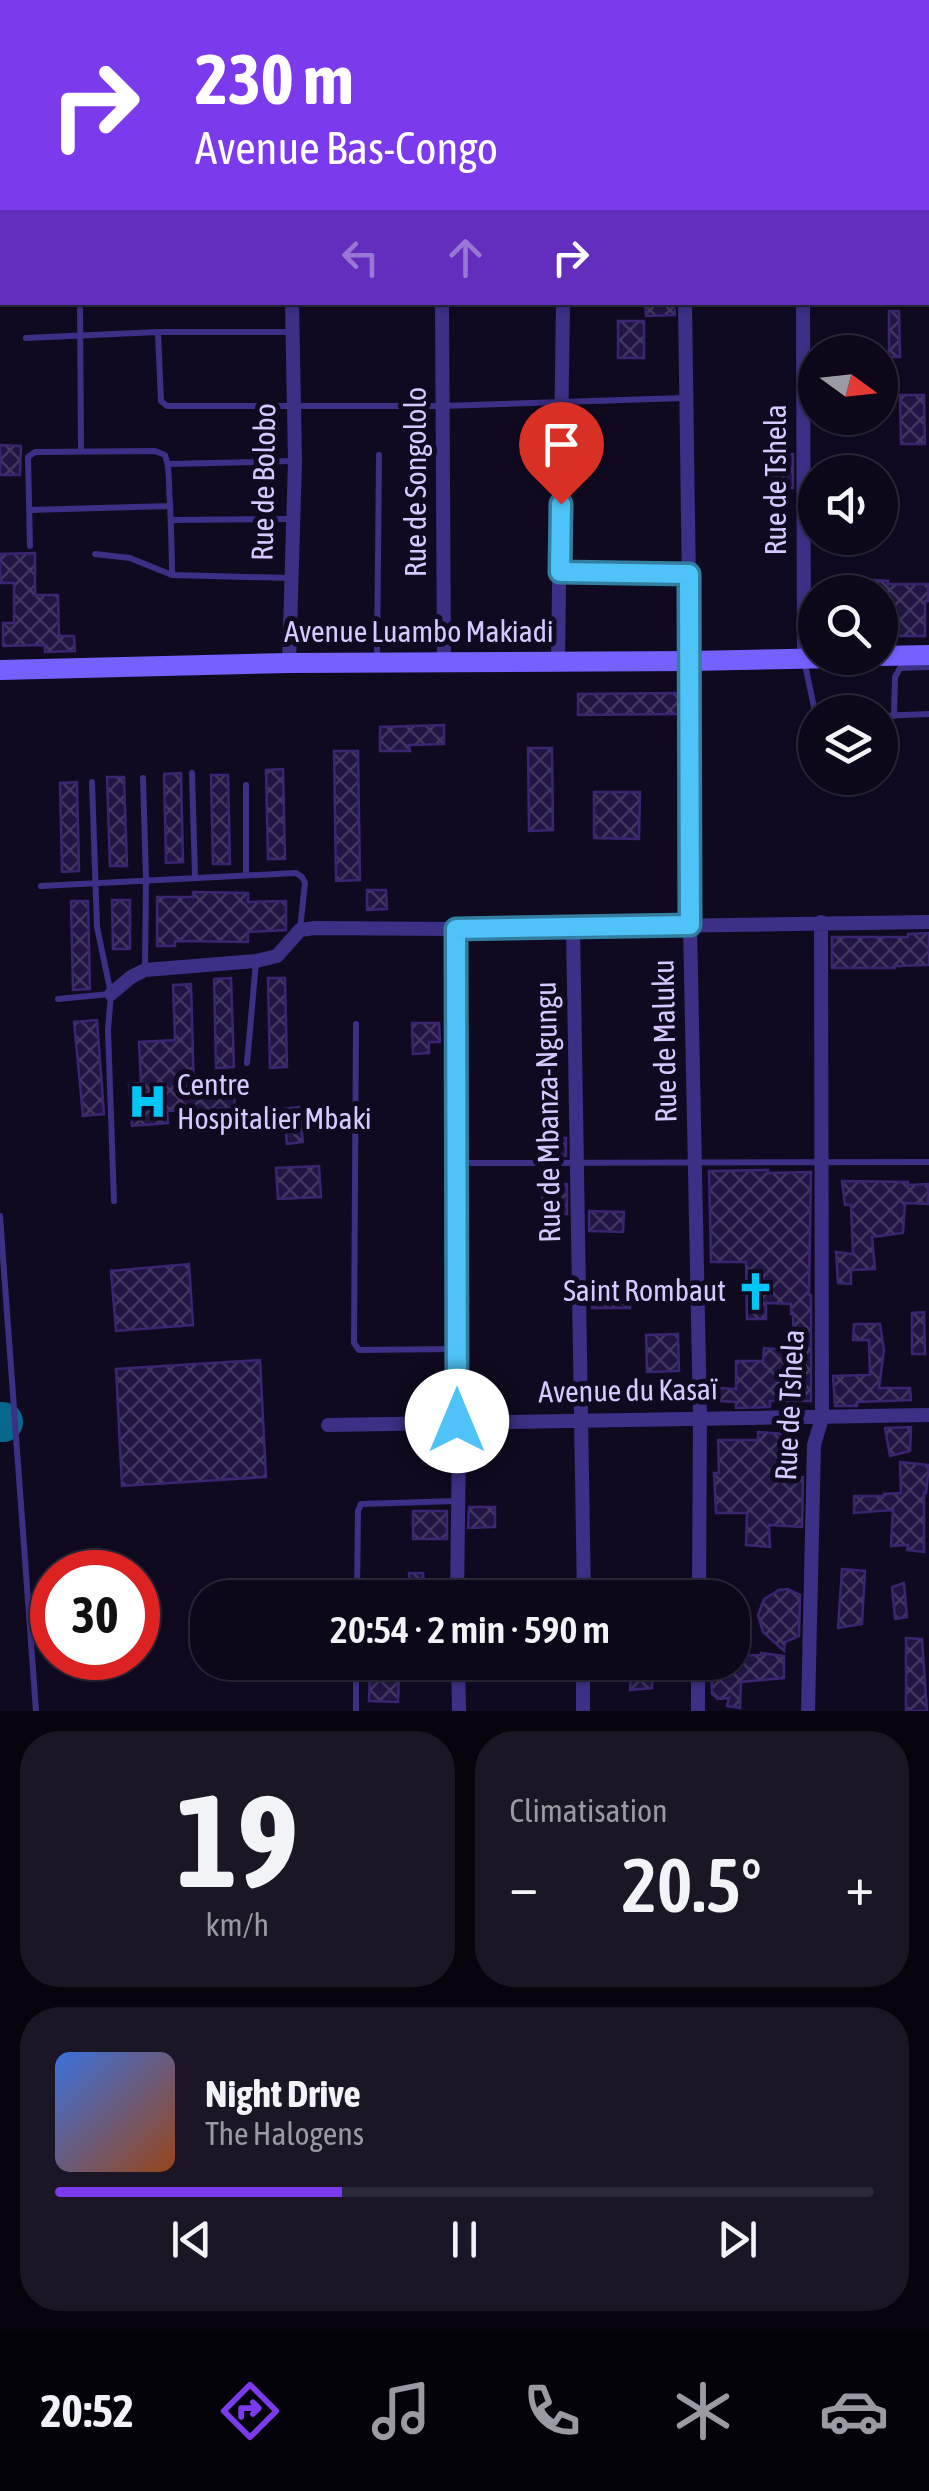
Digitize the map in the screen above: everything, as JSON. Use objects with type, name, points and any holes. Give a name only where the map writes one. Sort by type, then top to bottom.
[{"type":"main road","points":[[898,656],[929,655]]},
{"type":"main road","name":"Avenue Luambo Makiadi","points":[[0,670],[798,658]]},
{"type":"street","name":"Rue de Bolobo","points":[[289,663],[295,461],[292,305]]},
{"type":"street","name":"Rue de Songololo","points":[[442,305],[444,662]]},
{"type":"street","points":[[558,661],[563,305]]},
{"type":"street","name":"Rue de Maluku","points":[[685,305],[699,1580]]},
{"type":"street","name":"Rue de Tshela","points":[[804,305],[804,575]]},
{"type":"street","name":"Rue de Tshela","points":[[808,1711],[814,1445],[822,1418],[821,922]]},
{"type":"street","points":[[111,994],[145,970],[277,956],[300,930],[315,928],[929,922]]},
{"type":"street","name":"Rue de Mbanza-Ngungu","points":[[573,926],[584,1580]]},
{"type":"street","points":[[456,929],[457,1580]]},
{"type":"street","name":"Avenue du Kasaï","points":[[328,1425],[929,1414]]},
{"type":"street","points":[[458,1680],[459,1711]]},
{"type":"street","points":[[583,1711],[584,1680]]},
{"type":"street","points":[[698,1680],[698,1711]]},
{"type":"lane","points":[[80,305],[81,452]]},
{"type":"lane","points":[[158,332],[161,401],[167,406],[443,406],[686,398]]},
{"type":"lane","points":[[26,338],[158,332],[292,332]]},
{"type":"lane","points":[[30,546],[28,456],[36,452],[155,451],[165,455],[168,464],[172,575]]},
{"type":"lane","points":[[376,662],[380,454]]},
{"type":"lane","points":[[168,464],[295,461]]},
{"type":"lane","points":[[29,510],[170,506]]},
{"type":"lane","points":[[172,520],[293,518]]},
{"type":"lane","points":[[95,554],[130,558],[172,575],[290,578]]},
{"type":"lane","points":[[560,572],[689,574]]},
{"type":"lane","points":[[895,695],[895,676],[900,668],[929,667]]},
{"type":"lane","points":[[898,716],[929,714]]},
{"type":"lane","points":[[192,774],[195,877]]},
{"type":"lane","points":[[142,778],[145,970]]},
{"type":"lane","points":[[92,782],[97,927],[111,994],[108,1030],[114,1200]]},
{"type":"lane","points":[[246,784],[246,876]]},
{"type":"lane","points":[[41,886],[296,873],[305,884],[300,930]]},
{"type":"lane","points":[[247,1064],[256,961]]},
{"type":"lane","points":[[58,999],[111,994]]},
{"type":"lane","points":[[356,1024],[354,1343],[359,1350],[456,1349]]},
{"type":"lane","points":[[456,1162],[929,1162]]},
{"type":"lane","points":[[0,1216],[36,1711]]},
{"type":"lane","points":[[357,1580],[358,1511],[362,1504],[458,1501]]},
{"type":"lane","points":[[356,1680],[356,1711]]},
{"type":"building","points":[[645,305],[674,305],[675,315],[646,316]]},
{"type":"building","points":[[889,311],[899,311],[900,357],[898,335],[889,335]]},
{"type":"building","points":[[618,321],[644,321],[644,358],[618,358]]},
{"type":"building","points":[[900,395],[924,395],[925,444],[901,444]]},
{"type":"building","points":[[0,445],[21,446],[20,475],[0,475]]},
{"type":"building","points":[[793,454],[793,488],[768,485],[767,455]]},
{"type":"building","points":[[35,553],[35,595],[58,595],[59,636],[74,636],[75,651],[45,652],[45,645],[3,646],[3,623],[14,623],[14,583],[0,583],[0,554]]},
{"type":"building","points":[[898,584],[928,584],[925,636],[898,636]]},
{"type":"building","points":[[679,693],[679,714],[578,715],[578,694]]},
{"type":"building","points":[[444,725],[444,744],[409,745],[410,751],[380,751],[380,727]]},
{"type":"building","points":[[528,748],[552,748],[553,830],[529,831]]},
{"type":"building","points":[[334,751],[358,751],[360,880],[336,881]]},
{"type":"building","points":[[283,769],[285,859],[268,859],[266,770]]},
{"type":"building","points":[[181,773],[183,862],[166,863],[164,774]]},
{"type":"building","points":[[211,775],[228,775],[230,864],[213,864]]},
{"type":"building","points":[[107,777],[124,777],[127,866],[110,866]]},
{"type":"building","points":[[77,782],[79,871],[62,872],[60,783]]},
{"type":"building","points":[[594,792],[640,792],[639,839],[594,838]]},
{"type":"building","points":[[367,890],[386,890],[387,909],[367,910]]},
{"type":"building","points":[[193,892],[248,893],[248,902],[286,901],[286,930],[248,932],[248,942],[175,941],[175,946],[157,946],[157,897],[193,897]]},
{"type":"building","points":[[112,900],[130,900],[130,949],[113,949]]},
{"type":"building","points":[[71,901],[88,901],[90,989],[73,990]]},
{"type":"building","points":[[929,933],[929,965],[832,968],[832,937],[908,937]]},
{"type":"building","points":[[231,978],[234,1067],[216,1068],[214,979]]},
{"type":"building","points":[[268,978],[285,978],[287,1067],[270,1068]]},
{"type":"building","points":[[191,984],[194,1092],[234,1091],[235,1108],[167,1111],[168,1123],[132,1126],[129,1084],[141,1083],[139,1042],[175,1040],[173,985]]},
{"type":"building","points":[[97,1020],[104,1114],[83,1116],[74,1022]]},
{"type":"building","points":[[412,1023],[439,1023],[440,1042],[429,1042],[429,1053],[413,1054]]},
{"type":"building","points":[[299,1107],[303,1142],[287,1144],[283,1109]]},
{"type":"building","points":[[541,1138],[566,1138],[566,1156],[541,1156]]},
{"type":"building","points":[[319,1166],[321,1197],[278,1199],[276,1168]]},
{"type":"building","points":[[709,1171],[811,1172],[811,1401],[770,1401],[770,1407],[736,1408],[736,1402],[719,1401],[719,1388],[736,1389],[736,1361],[763,1361],[764,1348],[794,1350],[793,1314],[791,1304],[766,1303],[766,1319],[747,1319],[746,1262],[711,1262]]},
{"type":"building","points":[[842,1181],[928,1184],[928,1204],[905,1203],[903,1233],[872,1237],[875,1269],[851,1270],[851,1284],[838,1283],[836,1252],[853,1254],[851,1205],[845,1205]]},
{"type":"building","points":[[567,1184],[567,1214],[543,1215],[542,1185]]},
{"type":"building","points":[[589,1211],[624,1212],[623,1232],[589,1231]]},
{"type":"building","points":[[189,1264],[193,1325],[116,1331],[111,1271]]},
{"type":"building","points":[[630,1291],[630,1308],[592,1308],[592,1292]]},
{"type":"building","points":[[924,1312],[925,1354],[912,1354],[912,1313]]},
{"type":"building","points":[[854,1324],[880,1324],[884,1350],[879,1388],[910,1388],[911,1400],[835,1406],[833,1376],[870,1375],[869,1340],[853,1340]]},
{"type":"building","points":[[678,1334],[679,1371],[647,1372],[646,1335]]},
{"type":"building","points":[[260,1360],[266,1477],[122,1486],[116,1369]]},
{"type":"building","points":[[911,1427],[910,1451],[890,1456],[885,1428]]},
{"type":"building","points":[[758,1432],[784,1434],[784,1478],[803,1477],[802,1527],[769,1525],[770,1547],[746,1545],[747,1513],[716,1513],[714,1473],[719,1473],[718,1440],[758,1440]]},
{"type":"building","points":[[900,1462],[929,1465],[924,1492],[924,1552],[907,1550],[908,1545],[891,1546],[893,1510],[854,1513],[854,1496],[901,1493]]},
{"type":"building","points":[[469,1507],[495,1507],[495,1527],[468,1528]]},
{"type":"building","points":[[413,1511],[447,1511],[447,1539],[413,1539]]},
{"type":"building","points":[[842,1569],[865,1571],[862,1624],[838,1628]]},
{"type":"building","points":[[409,1573],[423,1573],[424,1580],[410,1580]]},
{"type":"building","points":[[904,1583],[907,1617],[895,1619],[892,1587]]},
{"type":"building","points":[[788,1589],[800,1595],[799,1636],[785,1642],[784,1651],[763,1632],[758,1615],[764,1599]]},
{"type":"building","points":[[906,1638],[922,1639],[927,1711],[906,1711]]},
{"type":"building","points":[[750,1655],[784,1656],[784,1678],[741,1682],[740,1708],[727,1706],[729,1698],[718,1699],[712,1694],[712,1680],[750,1680]]},
{"type":"building","points":[[370,1680],[399,1680],[398,1702],[369,1701]]},
{"type":"building","points":[[631,1680],[652,1680],[652,1688],[630,1690]]},
{"type":"place","name":"Centre Hospitalier Mbaki","points":[[147,1102]]},
{"type":"place","name":"Saint Rombaut","points":[[756,1291]]},
{"type":"route","points":[[457,1421],[456,929],[690,925],[689,574],[560,572],[561,504]]}]
